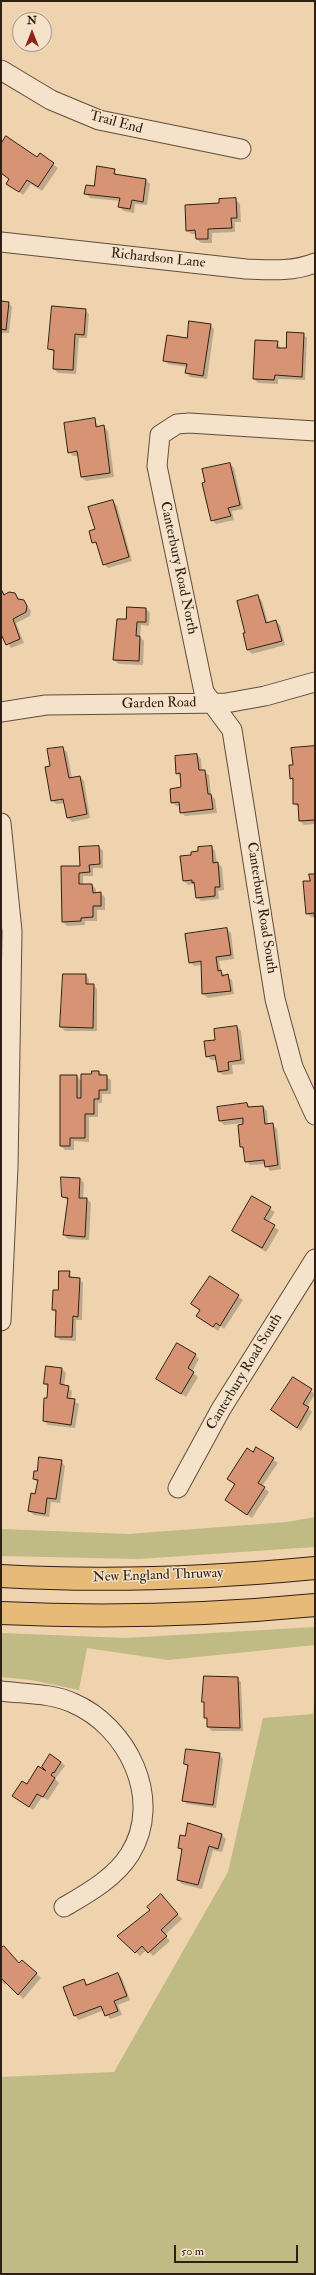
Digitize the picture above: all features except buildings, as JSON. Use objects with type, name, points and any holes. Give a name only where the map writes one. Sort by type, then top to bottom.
[{"type":"highway","name":"New England Thruway","points":[[1,1576],[72,1578],[193,1577],[315,1568]]},
{"type":"highway","points":[[1,1613],[144,1615],[236,1611],[315,1605]]},
{"type":"street","name":"Trail End","points":[[1,70],[51,100],[99,120],[241,149]]},
{"type":"street","name":"Richardson Lane","points":[[1,242],[246,269],[284,270],[304,268],[315,263]]},
{"type":"street","name":"Canterbury Road North","points":[[210,703],[204,692],[157,466],[160,435],[177,424],[189,423],[315,430]]},
{"type":"street","name":"Garden Road","points":[[1,712],[46,706],[226,703],[265,696],[315,682]]},
{"type":"street","name":"Canterbury Road South","points":[[210,703],[232,730],[275,999],[293,1067],[315,1115]]},
{"type":"street","points":[[1,823],[7,932],[1,1321]]},
{"type":"street","name":"Canterbury Road South","points":[[178,1488],[221,1409],[315,1259]]},
{"type":"street","points":[[1,1691],[53,1697],[71,1702],[88,1710],[104,1722],[118,1736],[129,1752],[136,1770],[142,1814],[139,1834],[130,1854],[115,1872],[94,1889],[64,1907]]},
{"type":"shaded area","points":[[315,1517],[315,1547],[138,1559],[1,1556],[1,1529],[128,1534],[287,1522]]},
{"type":"shaded area","points":[[315,1627],[315,1645],[168,1660],[87,1648],[79,1690],[31,1680],[1,1677],[1,1633],[126,1638]]},
{"type":"shaded area","points":[[315,1691],[315,2274],[1,2274],[1,2077],[114,2072],[228,1872],[263,1718],[313,1714]]}]
